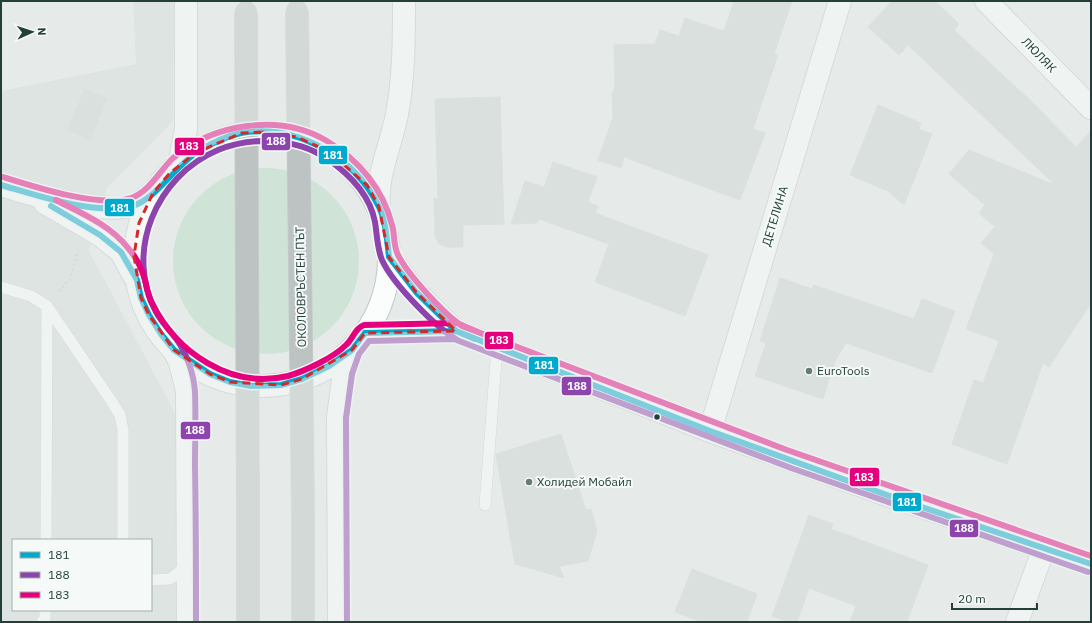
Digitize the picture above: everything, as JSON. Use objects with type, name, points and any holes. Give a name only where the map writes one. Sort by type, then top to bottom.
[{"type":"highway","name":"ОКОЛОВРЪСТЕН ПЪТ","points":[[297,6],[303,622]]},
{"type":"highway","points":[[246,7],[248,622]]},
{"type":"main road","points":[[179,165],[186,129],[186,1]]},
{"type":"main road","points":[[379,207],[379,184],[397,115],[404,51],[404,1]]},
{"type":"main road","name":"ДЕТЕЛИНА","points":[[710,431],[840,1]]},
{"type":"main road","name":"ЛЮЛЯК","points":[[986,1],[1091,108]]},
{"type":"main road","points":[[10,188],[44,198],[110,208],[134,206],[153,193],[179,165],[195,153],[242,133],[262,132],[308,140],[328,151],[351,168],[367,185],[379,207],[385,229],[389,257],[388,282],[379,309],[366,333],[352,350],[329,366],[302,379],[281,385],[251,386],[230,382],[210,374],[174,350]]},
{"type":"main road","points":[[10,188],[100,235],[121,252],[137,280]]},
{"type":"main road","points":[[153,193],[139,223],[134,256],[141,298],[149,315],[161,334],[174,350],[180,363],[187,391],[188,622]]},
{"type":"main road","points":[[389,257],[416,292],[456,331]]},
{"type":"main road","points":[[366,333],[456,331],[710,431],[898,499],[1091,564]]},
{"type":"main road","points":[[339,622],[338,417],[344,372],[352,350]]},
{"type":"main road","points":[[1017,622],[1044,548]]},
{"type":"lane","points":[[1,287],[32,296],[47,306],[120,415],[123,430],[123,539]]},
{"type":"lane","points":[[46,539],[47,306]]},
{"type":"lane","points":[[485,505],[497,347]]},
{"type":"lane","points":[[152,580],[170,579],[188,565]]},
{"type":"lane","points":[[42,622],[45,618],[45,611]]},
{"type":"path","points":[[47,306],[70,279],[85,226]]},
{"type":"highlighted area","points":[[262,132],[297,137],[328,151],[367,185],[379,207],[389,257],[416,292],[456,331],[365,333],[352,350],[302,379],[281,385],[230,382],[210,374],[174,350],[149,315],[141,298],[134,256],[139,223],[153,193],[169,174],[195,153],[242,133]]},
{"type":"shaded area","points":[[133,1],[174,1],[173,121],[107,188],[89,251],[175,413],[176,622],[1,622],[1,91],[136,64]]},
{"type":"green space","points":[[275,168],[284,169],[302,175],[318,183],[332,195],[344,209],[352,225],[358,243],[358,279],[352,297],[344,313],[332,327],[318,339],[302,347],[284,353],[257,354],[248,353],[230,347],[214,339],[200,327],[188,313],[180,297],[174,279],[173,252],[174,243],[180,225],[188,209],[200,195],[214,183],[230,175],[248,169]]},
{"type":"building","points":[[734,1],[792,1],[774,54],[778,55],[753,129],[765,133],[740,200],[624,157],[621,168],[598,160],[613,117],[612,94],[615,87],[614,45],[655,44],[660,30],[679,36],[685,18],[724,31]]},
{"type":"building","points":[[892,1],[935,1],[959,24],[954,30],[1031,101],[1076,147],[1091,131],[1091,303],[1049,367],[1043,363],[1007,464],[952,444],[974,380],[983,383],[999,341],[966,329],[994,254],[981,243],[995,227],[979,213],[985,205],[949,174],[969,150],[1055,185],[908,45],[899,55],[868,27]]},
{"type":"building","points":[[85,89],[107,99],[90,139],[67,130]]},
{"type":"building","points":[[500,97],[504,224],[463,225],[463,247],[447,247],[439,244],[435,236],[434,198],[438,199],[435,99]]},
{"type":"building","points":[[878,105],[921,123],[919,129],[932,134],[904,205],[888,191],[850,175]]},
{"type":"building","points":[[553,162],[597,177],[588,202],[598,206],[595,213],[708,255],[685,316],[595,282],[609,244],[539,219],[537,223],[511,224],[525,181],[544,187]]},
{"type":"building","points":[[780,278],[812,289],[814,285],[914,319],[922,299],[955,311],[932,373],[846,343],[835,361],[823,399],[755,376],[766,343],[760,341]]},
{"type":"building","points":[[561,434],[586,510],[591,509],[597,531],[588,561],[559,566],[564,578],[515,564],[496,455]]},
{"type":"building","points":[[809,515],[833,524],[831,529],[928,565],[907,622],[850,622],[856,606],[809,588],[797,622],[788,622],[772,616]]},
{"type":"building","points":[[692,569],[757,594],[747,622],[702,622],[675,612]]},
{"type":"transit line","name":"183","points":[[3,177],[67,195],[102,200],[118,200],[131,198],[143,191],[172,159],[207,137],[227,130],[247,126],[268,125],[289,127],[309,132],[339,149],[359,166],[368,177],[383,199],[393,228],[396,251],[403,263],[427,294],[446,313],[462,326],[787,450],[1091,556]]},
{"type":"transit line","name":"181","points":[[1,185],[49,199],[83,206],[100,208],[132,206],[149,197],[182,164],[199,151],[214,143],[241,133],[262,131],[282,133],[303,139],[322,148],[339,159],[355,173],[368,189],[379,207],[386,231],[389,257]]},
{"type":"transit line","name":"188","points":[[196,622],[195,392],[193,379],[184,352],[177,340],[158,316],[147,289],[143,265],[145,241],[152,218],[163,197],[178,178],[196,162],[218,150],[259,141],[287,143],[314,151],[326,158],[350,178],[363,194],[372,212],[379,251],[382,260],[395,281],[427,316],[459,341],[791,468],[1088,572]]},
{"type":"transit line","name":"183","points":[[56,200],[95,220],[121,240],[136,259],[144,276],[151,300],[162,321],[175,337],[191,351],[208,363],[226,372],[246,377],[267,379],[295,374],[334,355],[346,345],[356,331],[364,325],[457,323],[478,332]]},
{"type":"transit line","name":"181","points":[[51,206],[100,235],[121,252],[137,280],[141,298],[149,315],[161,334],[174,350],[210,374],[230,382],[251,386],[281,385],[302,379],[329,366],[352,350],[365,333]]},
{"type":"transit line","name":"181","points":[[389,257],[416,292],[456,331],[710,431],[898,499],[1091,564]]},
{"type":"transit line","name":"181","points":[[365,333],[456,331],[475,339]]},
{"type":"transit line","name":"188","points":[[347,622],[346,418],[352,374],[359,354],[369,341],[454,339],[472,346]]},
{"type":"place","name":"EuroTools","points":[[809,371]]},
{"type":"place","name":"Холидей Мобайл","points":[[529,482]]}]
